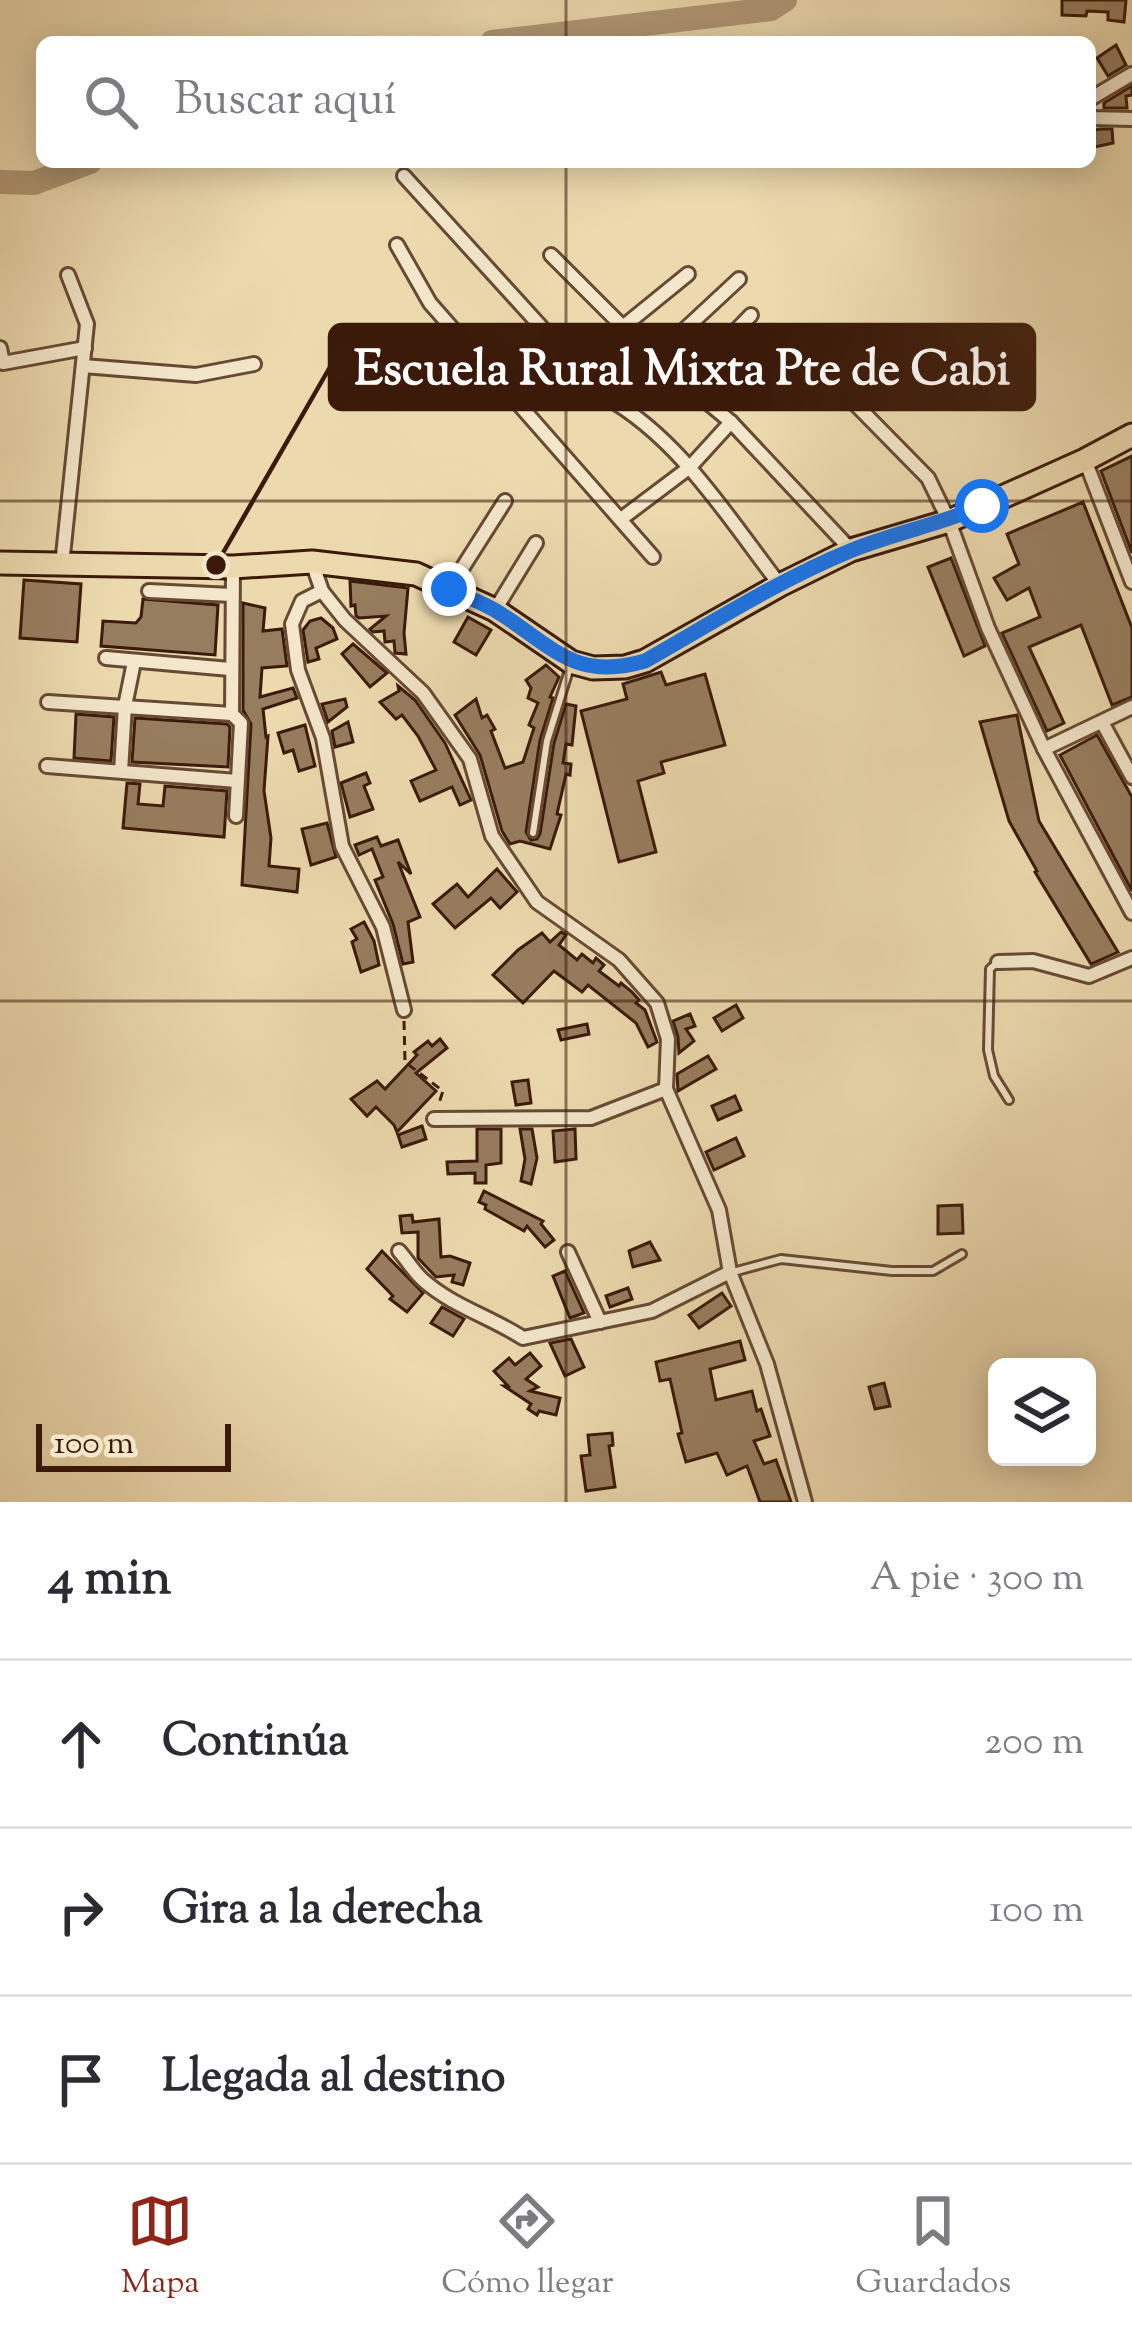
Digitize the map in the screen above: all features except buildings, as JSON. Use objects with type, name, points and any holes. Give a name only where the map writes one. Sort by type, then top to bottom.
[{"type":"main road","points":[[0,563],[233,567],[312,562],[416,574],[495,610],[571,662],[593,668],[625,667],[645,661],[851,550],[949,521],[1132,435]]},
{"type":"street","points":[[1096,95],[1132,74]]},
{"type":"street","points":[[1096,118],[1132,119]]},
{"type":"street","points":[[404,176],[604,396],[628,410],[690,467],[780,585]]},
{"type":"street","points":[[397,245],[430,304],[653,557]]},
{"type":"street","points":[[551,254],[655,358],[731,422],[851,550]]},
{"type":"street","points":[[624,326],[688,274]]},
{"type":"street","points":[[62,565],[87,324],[68,275]]},
{"type":"street","points":[[655,358],[739,279]]},
{"type":"street","points":[[686,382],[751,315]]},
{"type":"street","points":[[0,348],[3,363],[85,348]]},
{"type":"street","points":[[812,360],[928,478],[988,628],[1044,748],[1132,913]]},
{"type":"street","points":[[83,366],[196,375],[254,364]]},
{"type":"street","points":[[621,519],[690,467],[731,422]]},
{"type":"street","points":[[1085,460],[1132,582]]},
{"type":"street","points":[[449,589],[505,501]]},
{"type":"street","points":[[495,610],[536,543]]},
{"type":"street","points":[[312,562],[322,591],[345,620],[423,693],[470,759],[492,836],[537,902],[619,960],[657,1004],[668,1039],[665,1089],[719,1210],[730,1273],[766,1364],[806,1502]]},
{"type":"street","points":[[232,714],[233,567]]},
{"type":"street","points":[[149,591],[232,595]]},
{"type":"street","points":[[322,591],[302,601],[292,624],[298,670],[322,738],[342,846],[383,927],[404,1010]]},
{"type":"street","points":[[106,658],[230,669]]},
{"type":"street","points":[[121,771],[125,706],[134,662]]},
{"type":"street","points":[[48,702],[232,714],[242,723],[236,817]]},
{"type":"street","points":[[1044,748],[1132,707]]},
{"type":"street","points":[[1102,722],[1132,777]]},
{"type":"street","points":[[47,766],[237,781]]},
{"type":"street","points":[[998,962],[1033,961],[1089,976],[1132,958]]},
{"type":"street","points":[[434,1119],[591,1118],[665,1089]]},
{"type":"street","points":[[399,1251],[424,1282],[523,1338],[652,1311],[730,1273]]},
{"type":"street","points":[[568,1252],[600,1322]]},
{"type":"lane","points":[[533,832],[547,741],[571,662]]},
{"type":"lane","points":[[998,962],[990,969],[988,1050],[994,1076],[1009,1100]]},
{"type":"lane","points":[[730,1273],[781,1259],[933,1271],[962,1254]]},
{"type":"path","points":[[404,1010],[405,1062],[443,1091],[434,1119]]},
{"type":"waterway","points":[[543,36],[771,9],[785,0]]},
{"type":"waterway","points":[[0,182],[34,183],[74,168]]},
{"type":"place","name":"Escuela Rural Mixta Pte de Cabi","points":[[216,565]]},
{"type":"route","points":[[449,589],[495,610],[571,662],[593,668],[625,667],[645,661],[851,550],[949,521],[982,506]]}]
